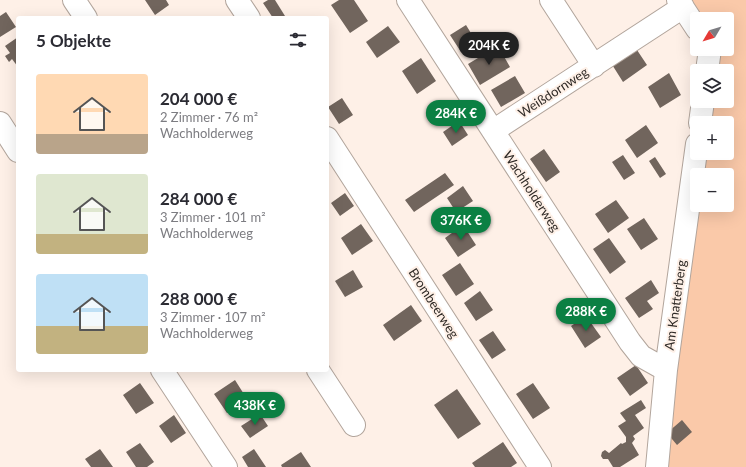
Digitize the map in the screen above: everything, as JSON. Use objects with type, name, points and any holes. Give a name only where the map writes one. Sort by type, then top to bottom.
[{"type":"street","points":[[74,0],[85,16]]},
{"type":"street","points":[[237,0],[248,16]]},
{"type":"street","name":"Wachholderweg","points":[[408,0],[630,342],[641,356],[666,370]]},
{"type":"street","name":"Weißdornweg","points":[[551,0],[594,66]]},
{"type":"street","points":[[680,3],[690,18]]},
{"type":"street","name":"Weißdornweg","points":[[493,131],[594,66],[680,3]]},
{"type":"street","points":[[0,123],[16,148]]},
{"type":"street","name":"Brombeerweg","points":[[329,141],[540,467]]},
{"type":"street","name":"Am Knatterberg","points":[[657,467],[666,370],[695,160]]},
{"type":"street","points":[[163,372],[226,467]]},
{"type":"street","points":[[319,372],[354,425]]},
{"type":"shaded area","points":[[685,0],[746,0],[746,467],[664,467],[697,212],[734,212],[734,168],[703,168],[704,160],[734,160],[734,116],[710,116],[711,108],[734,108],[734,64],[715,64],[715,56],[734,56],[734,12],[693,12]]},
{"type":"building","points":[[145,0],[166,0],[169,5],[155,15]]},
{"type":"building","points":[[268,0],[275,0],[285,16],[272,16],[263,3]]},
{"type":"building","points":[[339,0],[354,0],[368,21],[350,33],[331,5]]},
{"type":"building","points":[[6,12],[16,27],[0,37],[0,16]]},
{"type":"building","points":[[466,25],[477,43],[461,52],[450,35]]},
{"type":"building","points":[[388,26],[400,42],[377,58],[366,42]]},
{"type":"building","points":[[16,38],[16,64],[12,59],[9,62],[5,56],[10,53],[5,46]]},
{"type":"building","points":[[498,46],[510,67],[480,85],[468,64]]},
{"type":"building","points":[[635,47],[647,65],[623,82],[611,63]]},
{"type":"building","points":[[421,58],[436,81],[417,94],[402,71]]},
{"type":"building","points":[[669,73],[681,95],[660,108],[648,87]]},
{"type":"building","points":[[515,76],[525,93],[501,107],[491,90]]},
{"type":"building","points":[[342,98],[353,115],[339,124],[329,106]]},
{"type":"building","points":[[459,121],[468,135],[452,146],[443,132]]},
{"type":"building","points":[[646,125],[658,143],[637,158],[625,140]]},
{"type":"building","points":[[544,149],[560,172],[546,182],[530,159]]},
{"type":"building","points":[[623,155],[635,173],[624,180],[612,162]]},
{"type":"building","points":[[655,157],[666,174],[660,178],[649,161]]},
{"type":"building","points":[[445,173],[454,185],[414,212],[405,200]]},
{"type":"building","points":[[463,186],[473,201],[456,212],[447,198]]},
{"type":"building","points":[[345,193],[354,206],[340,216],[331,203]]},
{"type":"building","points":[[616,200],[629,218],[608,233],[595,214]]},
{"type":"building","points":[[644,218],[658,239],[641,250],[627,229]]},
{"type":"building","points":[[361,224],[373,241],[352,255],[341,238]]},
{"type":"building","points":[[463,225],[476,245],[458,257],[445,238]]},
{"type":"building","points":[[609,238],[626,262],[610,274],[593,249]]},
{"type":"building","points":[[460,263],[474,284],[456,296],[442,275]]},
{"type":"building","points":[[353,270],[363,287],[345,297],[335,281]]},
{"type":"building","points":[[651,280],[659,293],[647,301],[653,309],[639,318],[625,298]]},
{"type":"building","points":[[480,291],[493,310],[476,321],[464,303]]},
{"type":"building","points":[[411,305],[422,321],[394,341],[383,325]]},
{"type":"building","points":[[586,316],[601,337],[585,348],[571,326]]},
{"type":"building","points":[[493,331],[506,350],[492,359],[479,340]]},
{"type":"building","points":[[636,365],[648,383],[630,396],[617,378]]},
{"type":"building","points":[[235,380],[247,399],[227,413],[214,394]]},
{"type":"building","points":[[140,383],[154,403],[136,414],[123,395]]},
{"type":"building","points":[[533,383],[550,408],[533,419],[516,394]]},
{"type":"building","points":[[457,389],[481,424],[458,439],[434,405]]},
{"type":"building","points":[[641,400],[646,408],[635,415],[644,428],[633,436],[635,439],[632,443],[639,455],[620,467],[613,467],[608,459],[603,459],[601,456],[602,452],[605,450],[609,453],[621,443],[626,442],[626,437],[618,426],[626,421],[620,413]]},
{"type":"building","points":[[260,414],[268,426],[250,438],[241,426]]},
{"type":"building","points":[[174,415],[186,433],[171,443],[159,426]]},
{"type":"building","points":[[682,420],[692,432],[677,445],[667,433]]},
{"type":"building","points":[[503,442],[517,463],[511,467],[475,467],[472,463]]},
{"type":"building","points":[[140,443],[154,462],[147,467],[136,467],[126,452]]},
{"type":"building","points":[[100,449],[113,467],[91,467],[85,459]]},
{"type":"building","points":[[254,449],[266,467],[248,467],[242,457]]},
{"type":"building","points":[[301,452],[311,467],[282,467],[281,465]]}]
